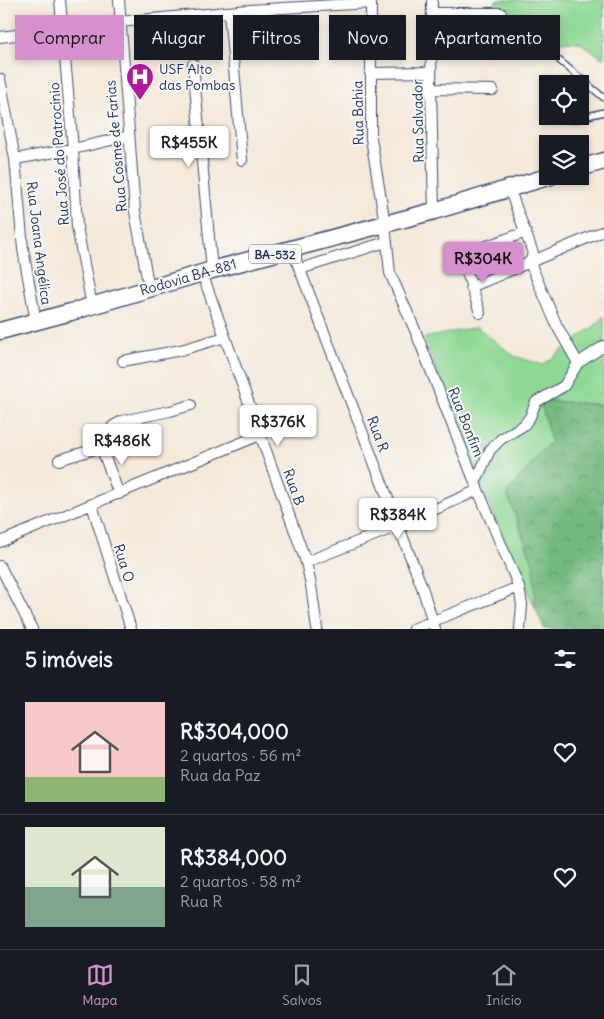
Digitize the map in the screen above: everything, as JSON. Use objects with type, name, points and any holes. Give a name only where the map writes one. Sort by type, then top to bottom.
[{"type":"main road","points":[[589,165],[604,161]]},
{"type":"main road","name":"Rodovia BA-881","points":[[0,331],[92,306],[148,288],[434,211],[539,179]]},
{"type":"street","name":"Rua José do Patrocínio","points":[[60,0],[61,15]]},
{"type":"street","name":"Rua Cosme de Farias","points":[[119,0],[119,15]]},
{"type":"street","name":"Rua Salvador","points":[[432,0],[430,89],[434,211]]},
{"type":"street","points":[[124,22],[371,2]]},
{"type":"street","name":"Rua Bahia","points":[[371,2],[370,138],[385,224]]},
{"type":"street","points":[[229,12],[242,160]]},
{"type":"street","points":[[432,13],[501,13]]},
{"type":"street","points":[[0,38],[15,36]]},
{"type":"street","name":"Rua José do Patrocínio","points":[[65,60],[78,227],[92,306]]},
{"type":"street","name":"Rua Cosme de Farias","points":[[122,60],[135,210],[148,288]]},
{"type":"street","name":"Rua B","points":[[193,64],[207,272],[225,337],[306,562],[317,629]]},
{"type":"street","points":[[370,73],[430,72]]},
{"type":"street","name":"Rua Joana Angélica","points":[[0,79],[14,159],[23,249],[36,322]]},
{"type":"street","points":[[430,89],[493,90]]},
{"type":"street","points":[[14,159],[73,149],[129,136]]},
{"type":"street","points":[[509,188],[533,253],[530,263],[557,326],[578,363]]},
{"type":"street","name":"Rua Bonfim","points":[[385,224],[390,273],[519,587],[522,605],[520,629]]},
{"type":"street","points":[[471,287],[604,231]]},
{"type":"street","points":[[480,313],[462,258],[470,252],[526,232]]},
{"type":"street","points":[[300,269],[386,242]]},
{"type":"street","name":"Rua R","points":[[292,249],[422,587],[433,625]]},
{"type":"street","points":[[123,361],[181,350],[225,337]]},
{"type":"street","points":[[306,562],[398,526],[477,486],[485,457],[493,445],[524,425],[530,417],[536,402],[564,386],[578,363],[604,346]]},
{"type":"street","points":[[59,460],[101,447],[107,443],[113,426],[122,421],[191,405]]},
{"type":"street","points":[[0,542],[260,435]]},
{"type":"street","points":[[101,447],[119,494]]},
{"type":"street","name":"Rua O","points":[[92,505],[131,629]]},
{"type":"street","points":[[0,566],[32,629]]},
{"type":"street","points":[[413,629],[433,625],[519,587]]},
{"type":"lane","points":[[560,61],[604,98]]},
{"type":"lane","points":[[589,116],[604,112]]},
{"type":"green space","points":[[496,0],[604,0],[604,59],[579,42],[560,41],[560,15],[494,15]]},
{"type":"green space","points":[[604,316],[604,405],[540,400],[551,441],[507,493],[534,566],[535,607],[486,498],[424,338],[477,327],[514,356],[543,365],[598,323]]},
{"type":"green space","points":[[540,400],[604,405],[604,629],[544,629],[535,607],[534,566],[507,493],[551,441]]},
{"type":"place","name":"USF Alto das Pombas","points":[[140,101]]}]
